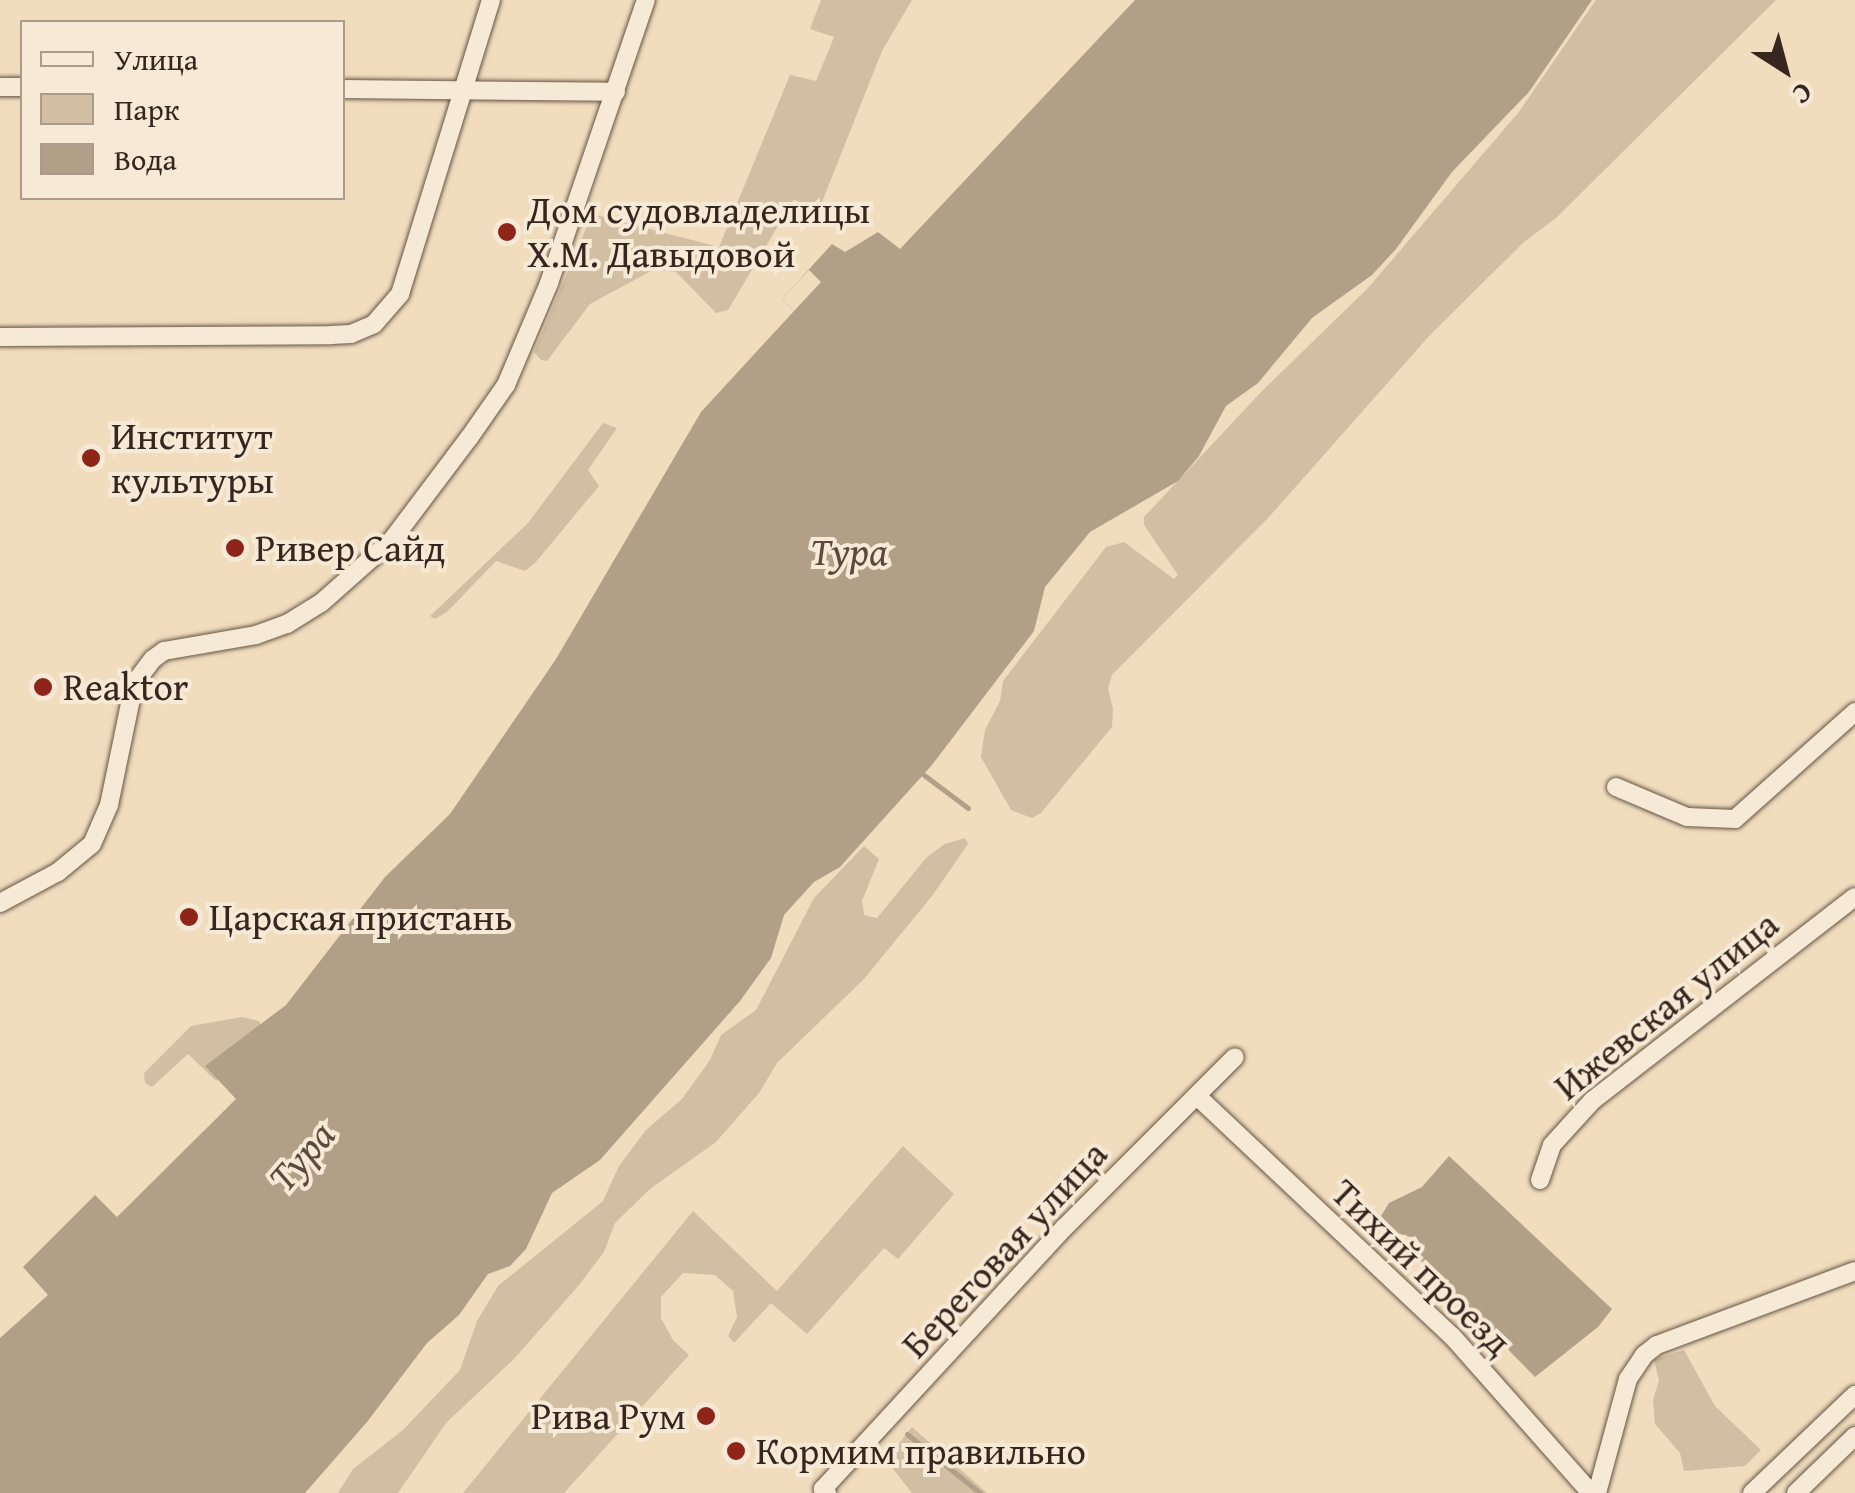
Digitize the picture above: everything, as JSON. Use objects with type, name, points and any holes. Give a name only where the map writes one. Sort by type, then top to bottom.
[{"type":"street","points":[[0,337],[291,336],[362,331],[390,311],[400,294],[492,0]]},
{"type":"street","points":[[0,903],[58,872],[92,844],[109,804],[134,684],[152,659],[164,651],[256,634],[287,624],[355,577],[392,540],[506,385],[549,283],[646,0]]},
{"type":"street","points":[[345,90],[616,92]]},
{"type":"street","points":[[1616,787],[1687,817],[1735,819],[1855,712]]},
{"type":"street","name":"Ижевская улица","points":[[1540,1180],[1552,1145],[1592,1100],[1855,897]]},
{"type":"street","name":"Береговая улица","points":[[825,1491],[1065,1226],[1235,1057]]},
{"type":"street","name":"Тихий проезд","points":[[1197,1096],[1452,1336],[1594,1493]]},
{"type":"street","points":[[1594,1493],[1628,1379],[1644,1355],[1658,1345],[1855,1271]]},
{"type":"street","points":[[1752,1493],[1855,1395]]},
{"type":"street","points":[[1796,1493],[1855,1436]]},
{"type":"green space","points":[[821,0],[912,0],[882,51],[820,207],[812,211],[794,199],[728,310],[716,313],[676,272],[653,270],[590,304],[547,361],[541,360],[534,352],[592,214],[719,247],[790,75],[816,81],[834,37],[810,29]]},
{"type":"green space","points":[[1596,0],[1776,0],[1556,218],[1524,242],[1430,335],[1269,517],[1112,675],[1108,689],[1112,727],[1041,813],[1032,818],[1011,810],[981,757],[985,730],[1000,701],[1003,681],[1106,547],[1124,542],[1174,579],[1178,575],[1144,525],[1144,517],[1262,391],[1368,288],[1518,113]]},
{"type":"green space","points":[[603,423],[617,428],[588,470],[599,486],[535,563],[525,571],[496,561],[447,612],[435,619],[430,616],[528,523]]},
{"type":"green space","points":[[965,838],[968,844],[932,896],[864,979],[777,1063],[759,1093],[716,1142],[650,1189],[615,1223],[604,1252],[579,1285],[514,1359],[446,1423],[398,1493],[338,1493],[353,1469],[403,1430],[460,1370],[477,1321],[498,1286],[603,1201],[619,1166],[646,1130],[682,1099],[710,1060],[721,1035],[756,1010],[814,898],[864,846],[879,859],[862,901],[864,915],[877,918],[927,857],[945,844]]},
{"type":"green space","points":[[242,1017],[259,1021],[267,1038],[216,1081],[188,1054],[152,1087],[145,1083],[144,1073],[191,1026]]},
{"type":"green space","points":[[903,1146],[954,1194],[898,1259],[884,1248],[807,1334],[771,1303],[734,1343],[728,1336],[737,1317],[733,1291],[715,1275],[683,1273],[661,1297],[661,1318],[673,1340],[689,1355],[564,1493],[463,1493],[693,1211],[777,1291]]},
{"type":"green space","points":[[1684,1350],[1715,1406],[1761,1450],[1745,1466],[1684,1471],[1680,1453],[1655,1424],[1653,1400],[1659,1381],[1654,1359]]},
{"type":"green space","points":[[912,1427],[987,1493],[912,1493],[886,1460]]},
{"type":"water","name":"Тура","points":[[1135,0],[1592,0],[1529,92],[1452,172],[1396,249],[1372,275],[1312,318],[1258,383],[1226,406],[1199,456],[1178,481],[1090,532],[1045,587],[1034,631],[932,765],[840,867],[814,882],[784,915],[771,958],[740,1001],[600,1160],[552,1193],[526,1249],[510,1266],[488,1274],[459,1315],[427,1343],[367,1422],[305,1493],[0,1493],[0,1338],[48,1295],[23,1267],[95,1195],[117,1217],[236,1099],[205,1066],[286,1005],[385,877],[450,814],[556,659],[701,412],[794,311],[782,299],[832,244],[845,252],[878,232],[900,249]]},
{"type":"water","points":[[1449,1156],[1612,1309],[1598,1327],[1535,1377],[1420,1260],[1417,1239],[1394,1232],[1381,1216],[1389,1203],[1422,1187]]},
{"type":"pier","points":[[809,270],[821,282],[794,311],[782,299]]},
{"type":"pier","points":[[200,1068],[234,1098],[115,1215],[92,1191],[116,1210],[230,1099]]},
{"type":"waterway","points":[[924,775],[968,808]]},
{"type":"waterway","points":[[907,1434],[980,1493]]},
{"type":"place","name":"Дом судовладелицы Х.М. Давыдовой","points":[[507,232]]},
{"type":"place","name":"Институт культуры","points":[[91,458]]},
{"type":"place","name":"Ривер Сайд","points":[[235,548]]},
{"type":"place","name":"Reaktor","points":[[43,687]]},
{"type":"place","name":"Царская пристань","points":[[189,917]]},
{"type":"place","name":"Рива Рум","points":[[706,1416]]},
{"type":"place","name":"Кормим правильно","points":[[736,1451]]}]
